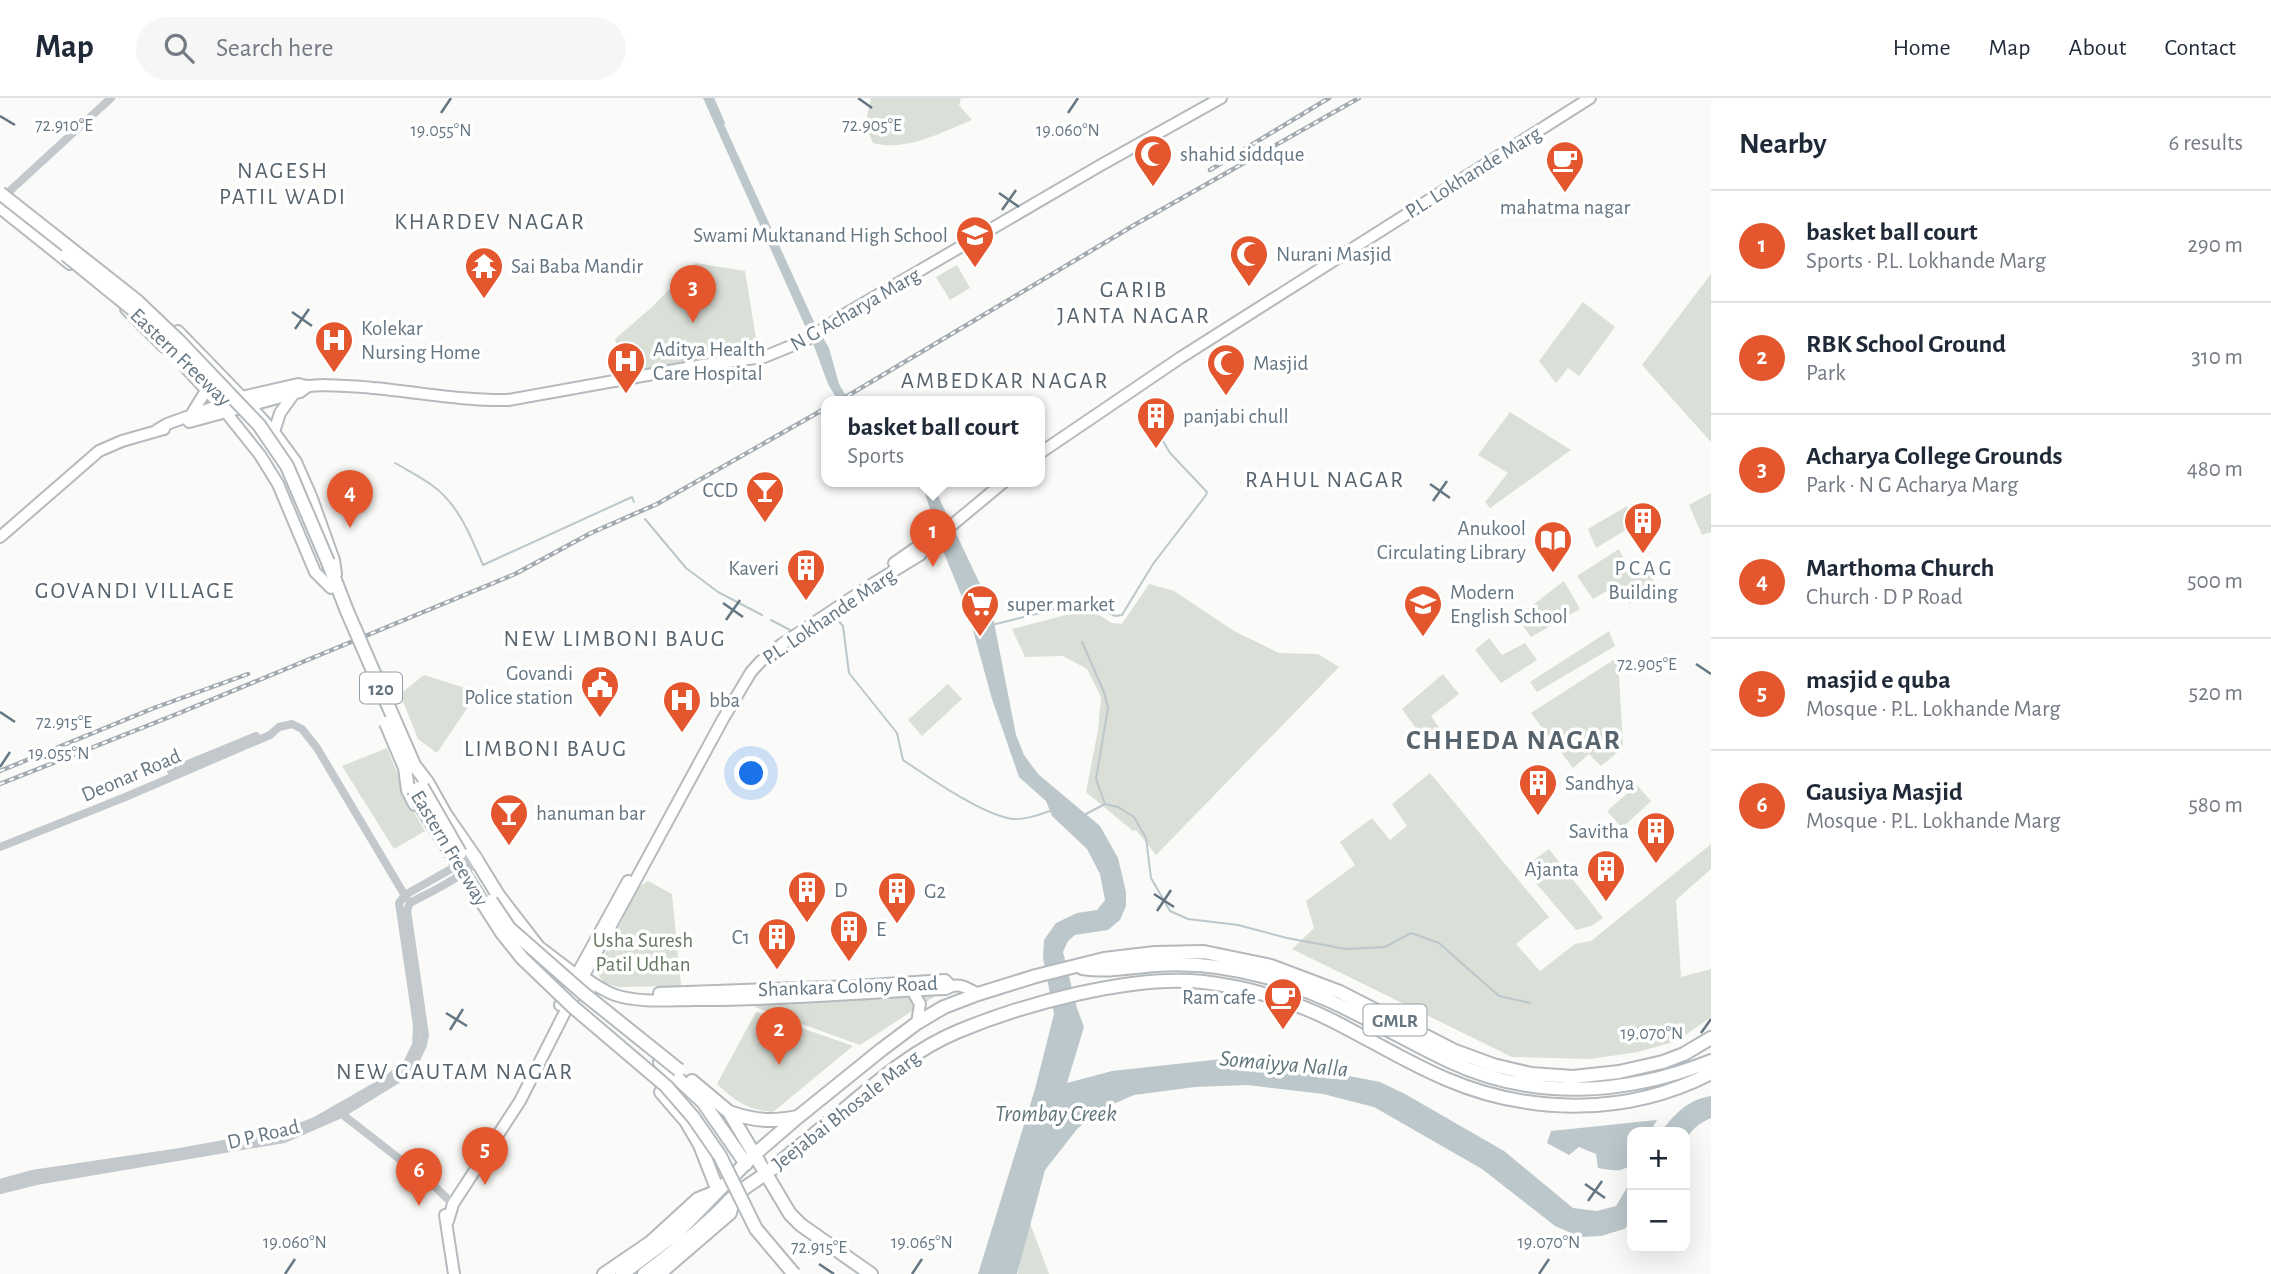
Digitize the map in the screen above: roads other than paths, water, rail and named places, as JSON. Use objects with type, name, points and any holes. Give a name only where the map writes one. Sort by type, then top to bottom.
[{"type":"highway","name":"Eastern Freeway","points":[[2,194],[137,302],[178,340],[259,425],[287,466],[324,564],[409,766],[422,808],[502,933],[544,982],[666,1086],[693,1117],[720,1156],[756,1229],[794,1274]]},
{"type":"highway","points":[[409,766],[427,782],[498,895],[538,947],[580,975],[622,1031],[664,1065],[703,1102],[765,1174],[782,1203],[801,1225],[872,1274]]},
{"type":"highway","points":[[409,766],[408,790],[423,820],[505,944],[565,1004],[662,1086],[691,1118],[723,1186]]},
{"type":"highway","name":"Eastern Freeway","points":[[418,789],[509,928],[583,993],[729,1112]]},
{"type":"highway","points":[[502,933],[518,961],[540,987],[661,1092],[686,1121],[723,1186]]},
{"type":"highway","name":"GMLR","points":[[622,1274],[677,1233],[701,1203],[798,1117],[917,1023],[944,1007],[978,994],[1037,975],[1104,959],[1155,953],[1204,952],[1250,961],[1294,973],[1340,992],[1474,1059],[1531,1074],[1573,1077],[1619,1072],[1663,1062],[1684,1054],[1711,1038]]},
{"type":"highway","points":[[1075,967],[1105,971],[1155,965],[1203,964],[1247,972],[1324,998],[1450,1062],[1509,1082],[1550,1088],[1619,1087],[1684,1072],[1711,1061]]},
{"type":"highway","name":"Jeejabai Bhosale Marg","points":[[734,1196],[890,1072],[928,1046],[985,1020],[1042,1002],[1133,985],[1201,982],[1262,994],[1328,1018],[1443,1078],[1495,1096],[1526,1103],[1572,1107],[1622,1101],[1670,1091],[1711,1073]]},
{"type":"highway","points":[[729,1112],[750,1159]]},
{"type":"highway","points":[[729,1112],[763,1121],[798,1117]]},
{"type":"highway","points":[[659,1274],[730,1213],[734,1196]]},
{"type":"highway","name":"GMLR","points":[[644,1274],[734,1196]]},
{"type":"highway","points":[[604,1274],[701,1203]]},
{"type":"main road","name":"N G Acharya Marg","points":[[246,401],[298,384],[307,387],[320,385],[372,388],[430,396],[508,400],[703,365],[764,357],[808,339],[846,313],[1221,98]]},
{"type":"main road","name":"P.L. Lokhande Marg","points":[[1045,450],[1190,351],[1590,98]]},
{"type":"main road","points":[[2,194],[118,278],[158,313],[274,432],[296,462],[311,496],[334,560],[334,587]]},
{"type":"main road","points":[[0,208],[132,315],[207,389],[244,433],[278,484],[315,572],[334,587]]},
{"type":"main road","points":[[0,537],[99,451],[246,401],[293,394],[307,387]]},
{"type":"main road","points":[[192,418],[207,389]]},
{"type":"main road","points":[[274,432],[279,413],[293,394]]},
{"type":"main road","points":[[192,418],[219,421],[244,433]]},
{"type":"main road","name":"P.L. Lokhande Marg","points":[[451,1203],[520,1101],[580,975],[746,667],[825,608],[917,547],[932,542],[998,487]]},
{"type":"main road","name":"Shankara Colony Road","points":[[580,975],[625,992],[686,996],[795,997],[946,989],[951,986],[945,980],[686,996]]},
{"type":"main road","points":[[951,986],[960,985],[978,994]]},
{"type":"main road","points":[[912,990],[920,1004],[917,1023]]},
{"type":"main road","points":[[451,1203],[445,1212],[454,1274]]},
{"type":"street","points":[[2,194],[110,98]]},
{"type":"street","name":"Deonar Road","points":[[0,846],[292,724],[302,729],[317,748],[410,903]]},
{"type":"street","name":"Deonar Road","points":[[0,841],[25,834]]},
{"type":"street","points":[[410,903],[476,859]]},
{"type":"street","points":[[405,895],[456,871]]},
{"type":"street","name":"D P Road","points":[[0,1183],[284,1139],[403,1076],[414,1064],[425,1035],[399,903],[405,895]]},
{"type":"street","name":"D P Road","points":[[410,903],[407,910],[415,987]]},
{"type":"street","points":[[338,1112],[433,1185],[451,1203]]},
{"type":"street","name":"D P Road","points":[[0,1190],[13,1183]]},
{"type":"water","points":[[703,98],[712,98],[815,324],[829,348],[839,384],[846,396],[835,396]]},
{"type":"water","name":"Trombay Creek","points":[[923,487],[934,487],[991,607],[1016,735],[1024,755],[1038,774],[1100,826],[1118,858],[1126,892],[1126,906],[1120,920],[1108,930],[1075,935],[1068,941],[1063,952],[1084,1027],[1067,1083],[1112,1071],[1231,1058],[1302,1067],[1380,1082],[1504,1151],[1573,1208],[1597,1211],[1616,1206],[1627,1187],[1627,1226],[1601,1236],[1580,1237],[1555,1226],[1482,1169],[1374,1107],[1323,1094],[1248,1085],[1195,1087],[1134,1095],[1109,1106],[1078,1128],[1045,1170],[1017,1274],[978,1274],[1035,1089],[1054,1014],[1043,958],[1044,940],[1056,923],[1077,913],[1097,910],[1105,900],[1100,874],[1087,849],[1052,816],[1046,801],[1019,777],[992,699],[968,612],[944,553]]},
{"type":"water","points":[[1711,1096],[1711,1118],[1690,1133],[1690,1127],[1665,1127],[1683,1108]]},
{"type":"water","points":[[1657,1120],[1653,1127],[1627,1127],[1627,1167],[1621,1170],[1598,1168],[1596,1154],[1579,1147],[1569,1155],[1547,1143],[1551,1131]]},
{"type":"waterway","points":[[713,98],[724,123]]},
{"type":"waterway","points":[[992,625],[1071,605],[1092,604],[1115,616],[1122,615],[1153,564],[1207,492],[1170,453],[1148,415]]},
{"type":"waterway","points":[[395,463],[428,483],[450,502],[463,522],[483,565],[632,497],[634,502]]},
{"type":"waterway","points":[[645,519],[686,568],[718,592],[762,615]]},
{"type":"waterway","points":[[801,636],[809,640],[837,619],[843,626],[849,673],[897,733],[903,760],[957,795],[1001,816],[1022,819],[1050,811]]},
{"type":"waterway","points":[[771,620],[790,630]]},
{"type":"waterway","points":[[1082,642],[1104,692],[1108,708],[1096,779],[1105,804]]},
{"type":"waterway","points":[[1084,815],[1105,804],[1118,807],[1134,817],[1146,838],[1151,878],[1170,911],[1188,919],[1238,925],[1346,949],[1385,947],[1411,933],[1439,943],[1499,996],[1530,1003]]},
{"type":"railway","points":[[1210,170],[1329,98]]},
{"type":"railway","points":[[847,396],[1136,224],[1359,98]]},
{"type":"railway","points":[[0,784],[515,574],[591,533],[657,504],[821,411]]},
{"type":"railway","points":[[0,771],[154,708],[248,674]]},
{"type":"place","name":"shahid siddque","points":[[1153,188]]},
{"type":"place","name":"mahatma nagar","points":[[1565,194]]},
{"type":"place","name":"Swami Muktanand High School","points":[[975,269]]},
{"type":"place","name":"Nurani Masjid","points":[[1249,288]]},
{"type":"place","name":"Sai Baba Mandir","points":[[484,300]]},
{"type":"place","name":"Acharya College Grounds","points":[[693,323]]},
{"type":"place","name":"Kolekar Nursing Home","points":[[334,374]]},
{"type":"place","name":"Aditya Health Care Hospital","points":[[626,395]]},
{"type":"place","name":"Masjid","points":[[1226,397]]},
{"type":"place","name":"panjabi chull","points":[[1156,450]]},
{"type":"place","name":"CCD","points":[[765,524]]},
{"type":"place","name":"Marthoma Church","points":[[350,528]]},
{"type":"place","name":"P C A G Building","points":[[1643,555]]},
{"type":"place","name":"basket ball court","points":[[933,567]]},
{"type":"place","name":"Anukool Circulating Library","points":[[1553,574]]},
{"type":"place","name":"Kaveri","points":[[806,602]]},
{"type":"place","name":"super market","points":[[980,638]]},
{"type":"place","name":"Modern English School","points":[[1423,638]]},
{"type":"place","name":"Govandi Police station","points":[[600,719]]},
{"type":"place","name":"bba","points":[[682,734]]},
{"type":"place","name":"Sandhya","points":[[1538,817]]},
{"type":"place","name":"hanuman bar","points":[[509,847]]},
{"type":"place","name":"Savitha","points":[[1656,865]]},
{"type":"place","name":"Ajanta","points":[[1606,903]]},
{"type":"place","name":"D","points":[[807,924]]},
{"type":"place","name":"G2","points":[[897,925]]},
{"type":"place","name":"E","points":[[849,963]]},
{"type":"place","name":"C1","points":[[777,971]]},
{"type":"place","name":"Ram cafe","points":[[1283,1031]]},
{"type":"place","name":"RBK School Ground","points":[[779,1065]]},
{"type":"place","name":"masjid e quba","points":[[485,1185]]},
{"type":"place","name":"Gausiya Masjid","points":[[419,1206]]},
{"type":"district","name":"NAGESH PATIL WADI","points":[[283,183]]},
{"type":"district","name":"KHARDEV NAGAR","points":[[490,221]]},
{"type":"district","name":"GARIB JANTA NAGAR","points":[[1134,302]]},
{"type":"district","name":"AMBEDKAR NAGAR","points":[[1005,380]]},
{"type":"district","name":"RAHUL NAGAR","points":[[1325,479]]},
{"type":"district","name":"GOVANDI VILLAGE","points":[[135,590]]},
{"type":"district","name":"NEW LIMBONI BAUG","points":[[615,638]]},
{"type":"district","name":"CHHEDA NAGAR","points":[[1514,739]]},
{"type":"district","name":"LIMBONI BAUG","points":[[546,748]]},
{"type":"district","name":"NEW GAUTAM NAGAR","points":[[455,1071]]},
{"type":"park label","name":"Usha Suresh Patil Udhan","points":[[643,952]]},
{"type":"water label","name":"Somaiyya Nalla","points":[[1284,1063]]}]
